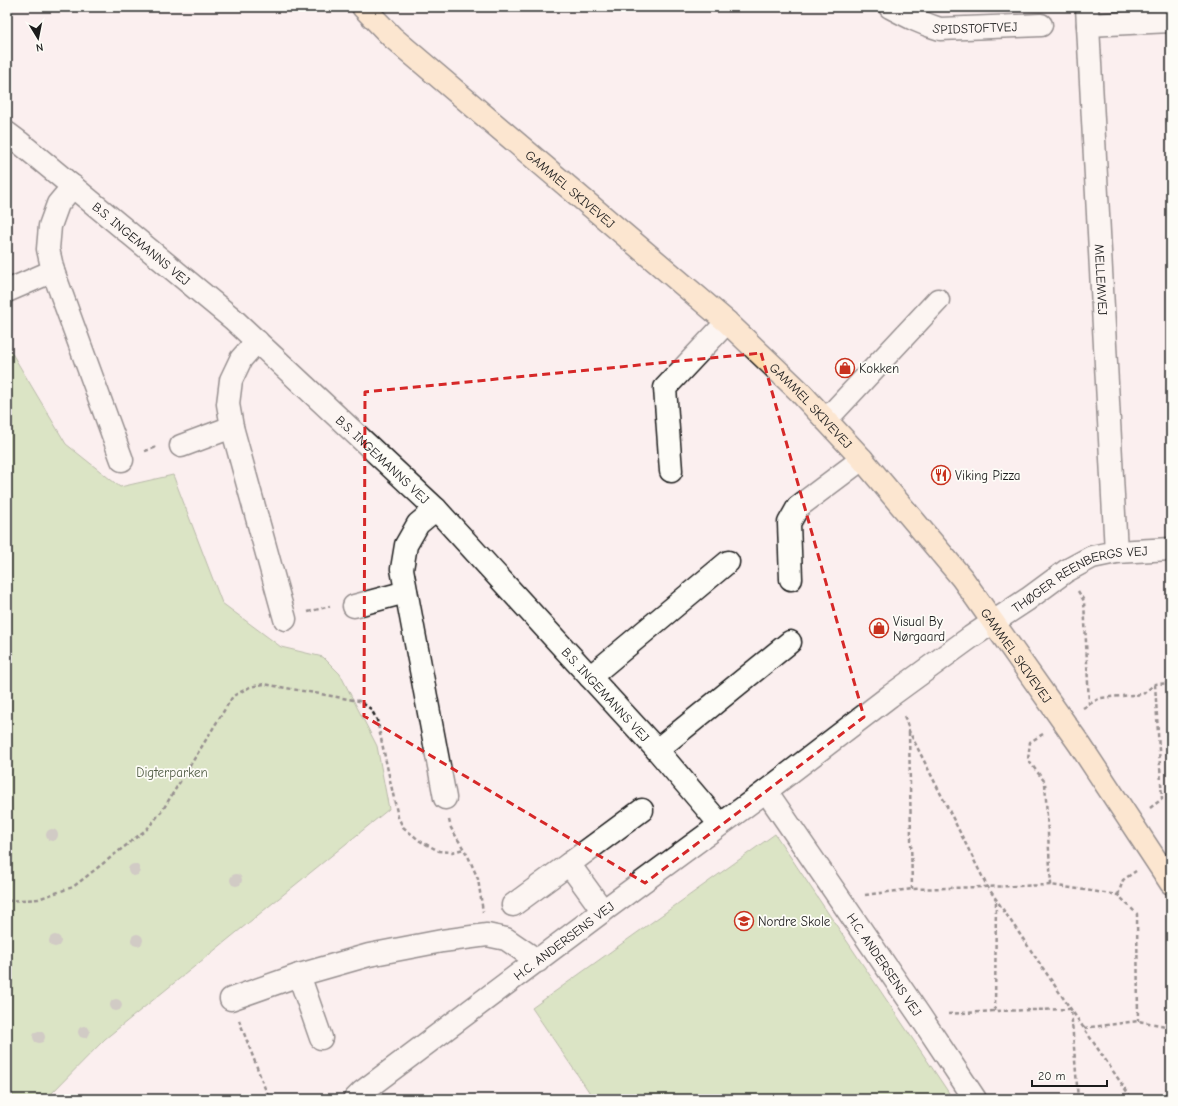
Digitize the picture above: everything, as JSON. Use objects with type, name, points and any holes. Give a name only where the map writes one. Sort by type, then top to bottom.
[{"type":"main road","name":"GAMMEL SKIVEVEJ","points":[[363,7],[392,36],[726,322],[799,391],[826,420],[862,459],[962,578],[1164,868]]},
{"type":"street","name":"SPIDSTOFTVEJ","points":[[890,7],[927,26],[940,29],[1041,25]]},
{"type":"street","points":[[1088,16],[1171,21]]},
{"type":"street","name":"MELLEMVEJ","points":[[1088,16],[1116,552]]},
{"type":"street","name":"B.S. INGEMANNS VEJ","points":[[7,133],[233,319],[436,509],[657,750],[720,824]]},
{"type":"street","points":[[73,186],[58,204],[50,226],[48,249],[53,271],[122,460]]},
{"type":"street","points":[[7,291],[53,271]]},
{"type":"street","points":[[826,420],[938,300]]},
{"type":"street","points":[[671,471],[665,388],[726,322]]},
{"type":"street","points":[[257,341],[241,358],[231,380],[228,404],[232,427],[284,619]]},
{"type":"street","points":[[181,446],[232,427]]},
{"type":"street","points":[[791,579],[789,523],[798,507],[862,459]]},
{"type":"street","points":[[436,509],[418,524],[406,545],[402,568],[445,798]]},
{"type":"street","name":"THØGER REENBERGS VEJ","points":[[993,623],[1066,571],[1092,557],[1116,552],[1171,549]]},
{"type":"street","points":[[590,677],[728,562]]},
{"type":"street","points":[[354,606],[406,592]]},
{"type":"street","name":"H.C. ANDERSENS VEJ","points":[[362,1097],[603,911],[766,791],[890,696],[970,637],[993,623]]},
{"type":"street","points":[[657,750],[790,642]]},
{"type":"street","name":"H.C. ANDERSENS VEJ","points":[[766,791],[975,1099]]},
{"type":"street","points":[[513,905],[642,810]]},
{"type":"street","points":[[569,864],[603,911]]},
{"type":"street","points":[[231,999],[299,974],[369,955],[442,941],[487,935],[506,939],[538,961]]},
{"type":"street","points":[[299,974],[321,1038]]},
{"type":"path","points":[[122,460],[175,440],[181,446]]},
{"type":"path","points":[[1066,571],[1084,601],[1089,704]]},
{"type":"path","points":[[284,619],[348,602],[354,606]]},
{"type":"path","points":[[1082,708],[1100,698],[1143,694],[1155,684],[1171,683]]},
{"type":"path","points":[[7,901],[38,899],[73,887],[147,829],[162,812],[233,696],[250,687],[264,684],[359,701],[371,710],[376,720],[398,817],[403,827],[420,841],[439,851],[452,852],[464,849]]},
{"type":"path","points":[[1132,823],[1162,799],[1155,684]]},
{"type":"path","points":[[890,696],[906,720],[909,731],[987,886],[1132,1099]]},
{"type":"path","points":[[909,731],[912,889]]},
{"type":"path","points":[[1043,734],[1030,742],[1028,760],[1045,782],[1051,884]]},
{"type":"path","points":[[445,798],[451,828],[468,856],[478,879],[487,935]]},
{"type":"path","points":[[1118,895],[1123,880],[1164,868]]},
{"type":"path","points":[[839,898],[912,889],[1051,884],[1118,895],[1137,914],[1138,1020]]},
{"type":"path","points":[[996,898],[996,1011]]},
{"type":"path","points":[[231,999],[269,1099]]},
{"type":"path","points":[[920,1016],[996,1011],[1071,1009]]},
{"type":"path","points":[[1071,1009],[1078,1099]]},
{"type":"path","points":[[1084,1028],[1138,1020],[1171,1027]]},
{"type":"highlighted area","points":[[761,353],[864,717],[645,883],[364,716],[365,392]]},
{"type":"green space","name":"Digterparken","points":[[7,345],[66,444],[120,487],[173,475],[222,603],[281,647],[323,657],[340,674],[377,746],[389,809],[105,1039],[46,1099],[7,1099]]},
{"type":"green space","name":"Nordre Skole","points":[[775,834],[953,1099],[594,1099],[532,1008]]},
{"type":"place","name":"Kokken","points":[[845,368]]},
{"type":"place","name":"Viking Pizza","points":[[941,475]]},
{"type":"place","name":"Visual By Nørgaard","points":[[879,628]]},
{"type":"place","name":"Nordre Skole","points":[[744,921]]}]
